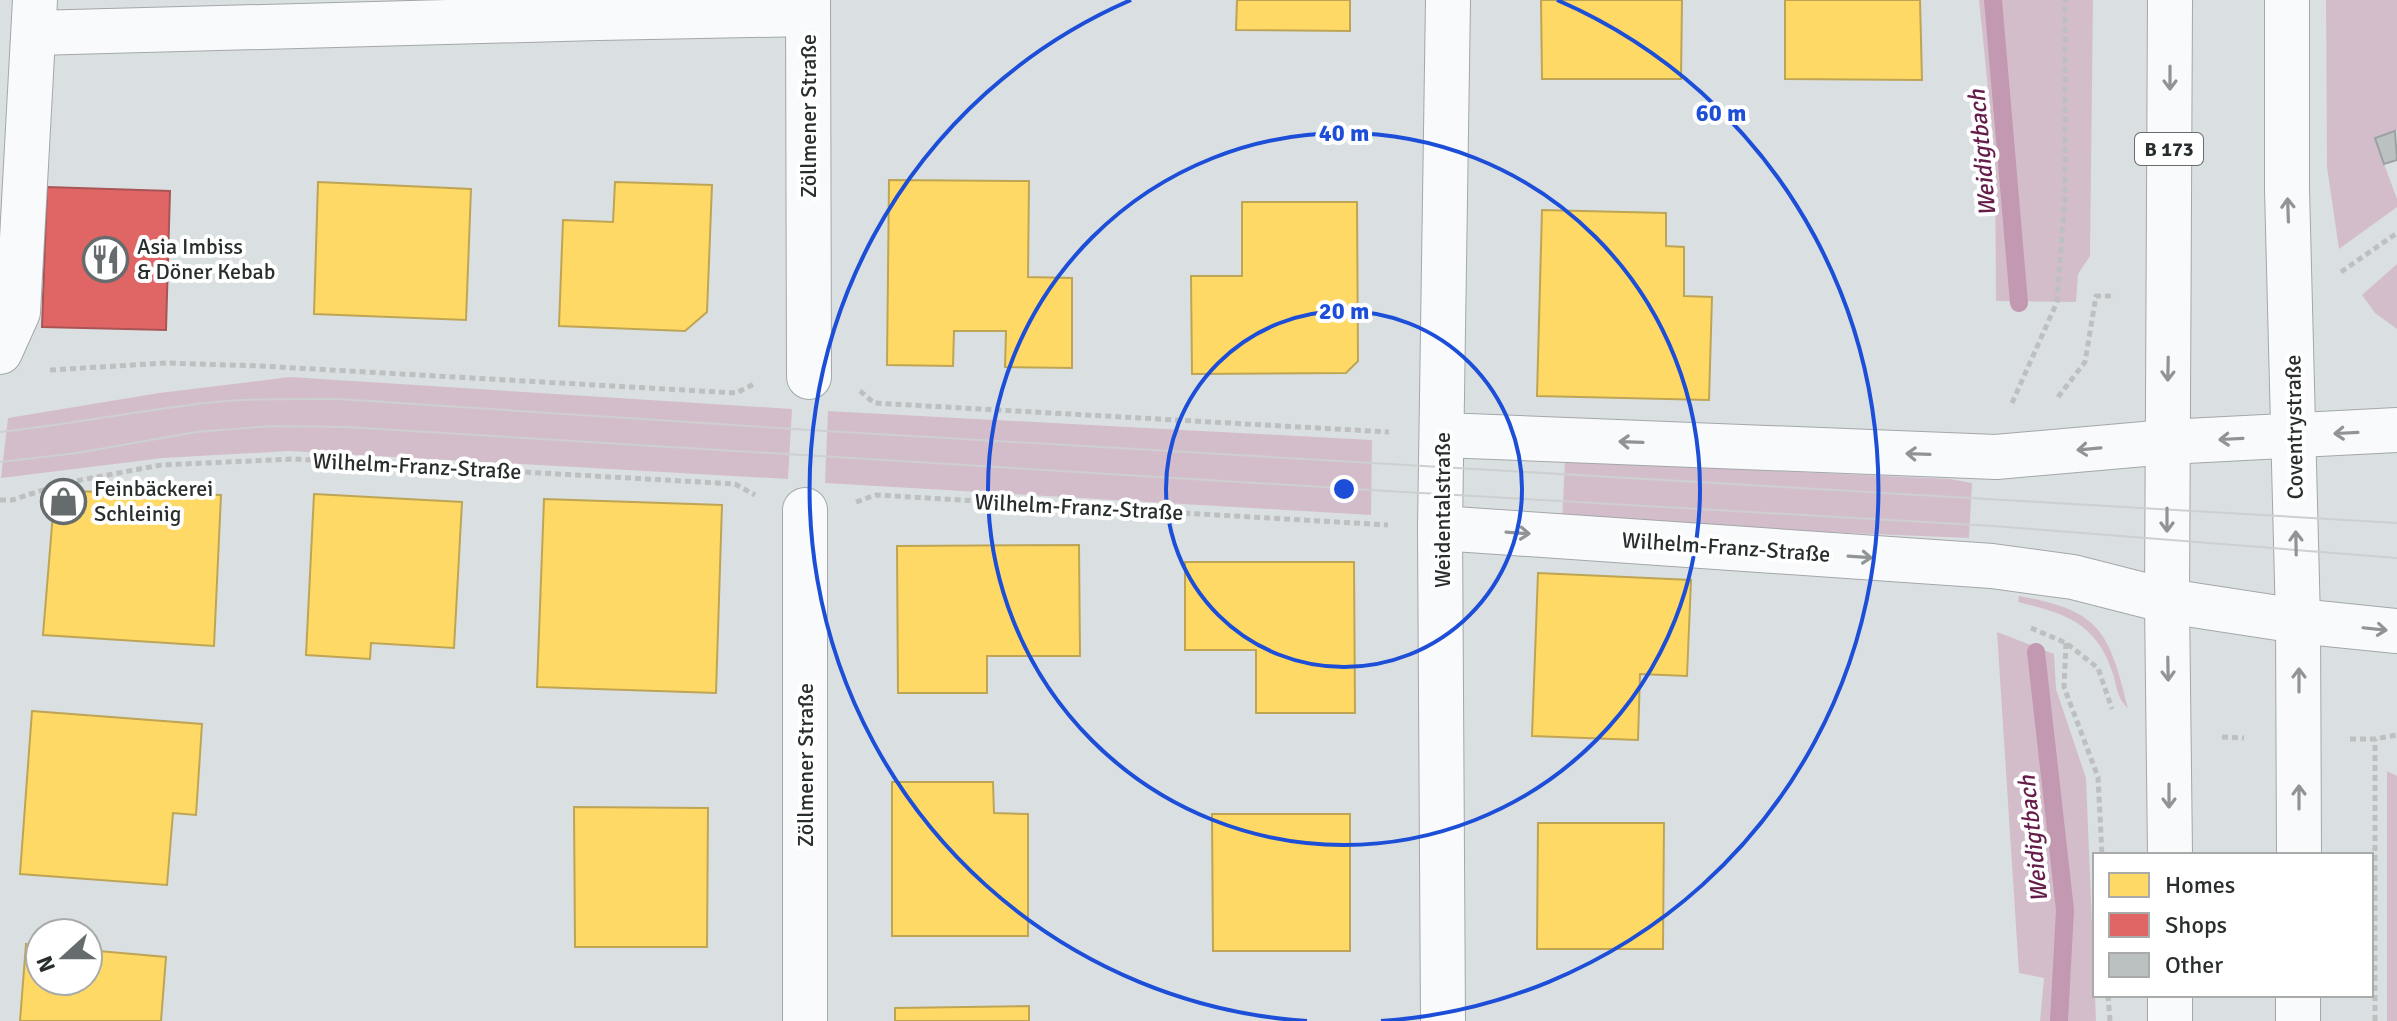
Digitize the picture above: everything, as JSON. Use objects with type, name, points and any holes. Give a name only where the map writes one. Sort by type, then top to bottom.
[{"type":"street","name":"Weidentalstraße","points":[[1443,1021],[1440,528],[1448,0]]},
{"type":"street","name":"B 173","points":[[2170,0],[2167,442],[2170,853]]},
{"type":"street","name":"Coventrystraße","points":[[2287,0],[2287,189],[2295,435],[2299,853]]},
{"type":"street","points":[[18,361],[18,312],[35,16],[598,18],[808,7]]},
{"type":"street","name":"Zöllmener Straße","points":[[808,7],[809,377]]},
{"type":"street","points":[[1442,435],[1996,457],[2167,442],[2397,430]]},
{"type":"street","name":"Zöllmener Straße","points":[[805,510],[805,1021]]},
{"type":"street","name":"Wilhelm-Franz-Straße","points":[[1440,528],[1992,566],[2073,577],[2167,601],[2298,621],[2397,631]]},
{"type":"street","points":[[2170,997],[2170,1021]]},
{"type":"street","points":[[2298,997],[2298,1021]]},
{"type":"path","points":[[2009,409],[2057,302],[2065,196],[2065,0]]},
{"type":"path","points":[[2344,272],[2397,233]]},
{"type":"path","points":[[2052,405],[2085,362],[2096,296]]},
{"type":"path","points":[[18,361],[261,366],[736,393],[772,376],[842,377],[874,403],[1442,435]]},
{"type":"path","name":"Wilhelm-Franz-Straße","points":[[0,500],[12,500],[65,483],[161,465],[294,459],[735,484],[774,506],[805,510],[836,510],[876,495],[1440,528]]},
{"type":"path","points":[[2102,853],[2098,777],[2064,687],[2066,643],[2098,668],[2116,722]]},
{"type":"path","points":[[2375,1021],[2375,739],[2397,735]]},
{"type":"path","points":[[2217,737],[2254,738]]},
{"type":"path","points":[[2108,997],[2110,1021]]},
{"type":"shaded area","points":[[1979,0],[2093,0],[2090,256],[2078,274],[2076,302],[1996,301],[1995,157]]},
{"type":"shaded area","points":[[2326,0],[2397,0],[2397,130],[2375,139],[2397,199],[2397,207],[2339,249],[2327,167]]},
{"type":"shaded area","points":[[2397,264],[2397,329],[2375,313],[2362,295]]},
{"type":"shaded area","points":[[290,377],[792,409],[788,479],[289,451],[163,458],[1,478],[8,418],[159,393]]},
{"type":"shaded area","points":[[828,411],[1372,440],[1371,515],[825,483]]},
{"type":"shaded area","points":[[1565,461],[1950,479],[1972,483],[1969,538],[1562,521]]},
{"type":"shaded area","points":[[2019,596],[2068,609],[2097,628],[2114,660],[2128,708],[2119,697],[2106,657],[2088,632],[2064,616],[2018,602]]},
{"type":"shaded area","points":[[1997,632],[2054,654],[2056,689],[2086,778],[2096,1021],[2040,1021],[2044,978],[2019,973]]},
{"type":"shaded area","points":[[2387,771],[2397,776],[2397,1021],[2387,1021]]},
{"type":"building: Homes","points":[[1237,0],[1350,0],[1350,31],[1236,30]]},
{"type":"building: Homes","points":[[1541,0],[1682,0],[1681,79],[1542,79]]},
{"type":"building: Homes","points":[[1785,0],[1920,0],[1922,80],[1785,79]]},
{"type":"building: Homes","points":[[889,180],[1029,181],[1028,277],[1072,278],[1072,368],[1005,367],[1006,331],[954,331],[953,366],[887,365]]},
{"type":"building: Homes","points":[[318,182],[471,189],[466,320],[314,314]]},
{"type":"building: Homes","points":[[615,182],[712,185],[707,312],[685,331],[559,326],[563,220],[613,222]]},
{"type":"building: Homes","points":[[1242,202],[1357,202],[1358,361],[1346,373],[1192,374],[1191,276],[1242,276]]},
{"type":"building: Homes","points":[[1542,210],[1666,213],[1666,246],[1684,247],[1684,296],[1712,297],[1709,400],[1537,396]]},
{"type":"building: Homes","points":[[66,491],[221,495],[214,646],[43,635],[54,501]]},
{"type":"building: Homes","points":[[314,494],[462,502],[454,648],[371,643],[370,659],[306,655]]},
{"type":"building: Homes","points":[[544,499],[722,505],[716,693],[537,687]]},
{"type":"building: Homes","points":[[1079,545],[1080,656],[987,656],[987,693],[898,693],[897,546]]},
{"type":"building: Homes","points":[[1185,562],[1354,562],[1355,713],[1256,713],[1256,650],[1185,650]]},
{"type":"building: Homes","points":[[1538,573],[1691,580],[1687,676],[1640,674],[1638,740],[1532,736]]},
{"type":"building: Homes","points":[[32,711],[202,724],[196,815],[173,813],[167,885],[20,874]]},
{"type":"building: Homes","points":[[892,782],[993,782],[994,813],[1028,814],[1028,936],[892,936]]},
{"type":"building: Homes","points":[[574,807],[708,808],[707,947],[575,947]]},
{"type":"building: Homes","points":[[1212,814],[1350,814],[1350,951],[1213,951]]},
{"type":"building: Homes","points":[[1538,823],[1664,823],[1663,949],[1537,949]]},
{"type":"building: Homes","points":[[104,951],[166,957],[161,1021],[20,1021],[24,970],[24,997],[104,997]]},
{"type":"building: Homes","points":[[1029,1006],[1029,1021],[895,1021],[895,1008]]},
{"type":"building: Shops","name":"Asia Imbiss & Döner Kebab","points":[[47,187],[170,191],[166,330],[42,327]]},
{"type":"building: Other","points":[[2395,131],[2397,160],[2384,164],[2375,138]]},
{"type":"waterway","name":"Weidigtbach","points":[[1993,0],[2019,303]]},
{"type":"waterway","name":"Weidigtbach","points":[[2036,652],[2065,910],[2059,1021]]},
{"type":"tram line","points":[[0,432],[208,403],[339,399],[809,430],[2397,523]]},
{"type":"tram line","points":[[0,462],[77,453],[196,432],[270,426],[346,427],[1994,526],[2397,558]]},
{"type":"place","name":"Asia Imbiss & Döner Kebab","points":[[106,259]]},
{"type":"place","name":"Feinbäckerei Schleinig","points":[[63,501]]}]
